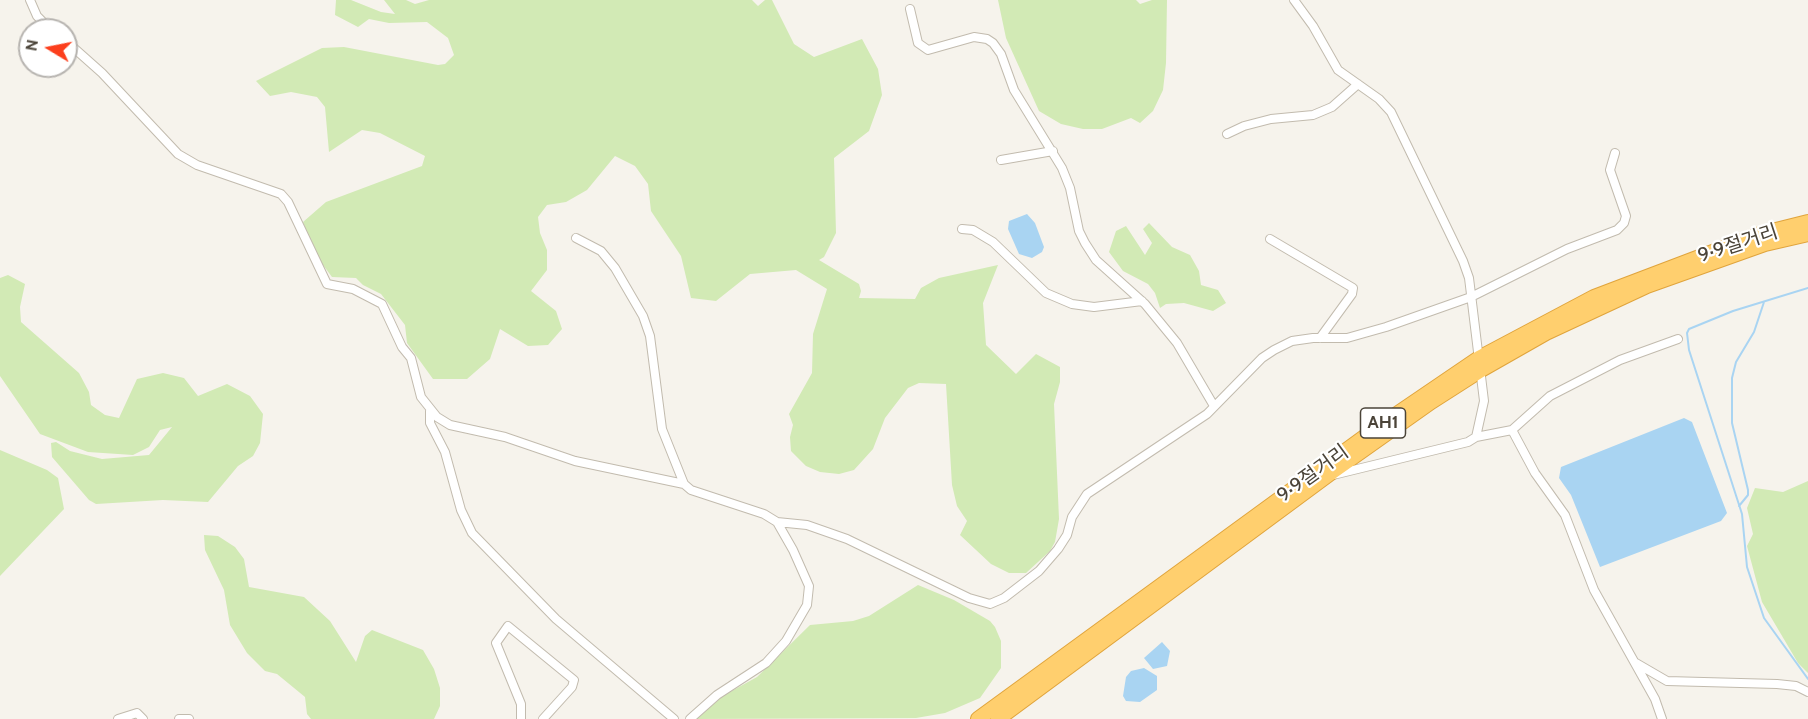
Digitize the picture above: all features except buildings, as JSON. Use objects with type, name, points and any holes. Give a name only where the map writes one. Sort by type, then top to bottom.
[{"type":"highway","name":"9·9절거리","points":[[978,719],[1384,422],[1480,364],[1542,322],[1626,284],[1760,234],[1808,222]]},
{"type":"highway","name":"9·9절거리","points":[[998,719],[1480,364],[1647,286],[1765,244],[1808,234]]},
{"type":"street","points":[[30,0],[39,18]]},
{"type":"street","points":[[1294,0],[1313,26],[1338,70],[1379,99],[1391,112],[1463,261],[1469,278],[1485,401],[1476,437]]},
{"type":"street","points":[[910,9],[918,43],[922,47],[940,48],[974,37],[987,39],[993,43],[1001,54],[1014,90],[1053,151],[1070,188],[1079,231],[1085,243],[1100,265],[1142,301],[1178,343],[1214,406]]},
{"type":"street","points":[[78,51],[102,72],[178,154],[197,165],[281,194],[288,202],[327,284],[353,289],[382,304],[402,347],[411,358],[421,397],[430,411],[450,425],[505,437],[575,461],[684,484]]},
{"type":"street","points":[[1227,134],[1244,126],[1271,119],[1313,115],[1332,107],[1358,84]]},
{"type":"street","points":[[1001,160],[1053,151]]},
{"type":"street","points":[[576,238],[601,251],[615,268],[643,316],[650,336],[662,429],[684,484],[691,490],[764,514],[777,522],[807,525],[847,539],[969,598],[990,604],[1004,598],[1039,571],[1067,535],[1072,517],[1087,494],[1207,414],[1262,358],[1292,341],[1347,338],[1471,297],[1567,249],[1617,230],[1624,223],[1626,216],[1610,170],[1615,153]]},
{"type":"street","points":[[962,229],[973,230],[993,242],[1046,293],[1072,304],[1094,307],[1142,301]]},
{"type":"street","points":[[1270,239],[1353,288],[1352,294],[1320,338]]},
{"type":"street","points":[[1325,477],[1403,459],[1476,437],[1512,430],[1550,396],[1620,360],[1678,339]]},
{"type":"street","points":[[430,411],[430,423],[445,452],[461,510],[472,533],[548,612],[646,698],[674,719]]},
{"type":"street","points":[[1512,430],[1534,473],[1565,515],[1594,590],[1655,699],[1662,719]]},
{"type":"street","points":[[690,719],[717,695],[766,663],[786,641],[807,605],[809,586],[777,522]]},
{"type":"street","points":[[521,719],[521,704],[496,643],[508,626],[574,680],[572,687],[543,719]]},
{"type":"street","points":[[1635,663],[1667,681],[1777,684],[1796,686],[1808,692]]},
{"type":"street","points":[[118,719],[137,713],[143,719]]},
{"type":"street","points":[[178,719],[189,719]]},
{"type":"green space","points":[[336,0],[351,0],[381,12],[395,14],[384,0],[406,0],[415,4],[429,0],[752,0],[758,6],[765,0],[772,0],[794,44],[814,57],[862,39],[878,69],[882,95],[869,131],[834,158],[836,233],[824,257],[819,260],[859,284],[861,291],[859,298],[915,299],[921,288],[939,278],[998,265],[983,303],[986,345],[1016,374],[1036,354],[1060,367],[1060,382],[1054,404],[1059,519],[1055,542],[1050,551],[1026,573],[1009,573],[991,564],[960,535],[967,521],[957,506],[952,485],[946,384],[919,383],[908,388],[885,418],[873,449],[854,470],[839,474],[820,472],[806,466],[791,451],[790,437],[793,425],[789,414],[812,373],[813,334],[827,289],[796,270],[750,274],[716,301],[691,298],[681,256],[651,211],[648,184],[635,166],[615,156],[587,190],[566,202],[547,205],[538,217],[540,233],[547,250],[547,270],[531,291],[556,311],[562,329],[548,345],[528,346],[500,329],[490,359],[467,379],[433,379],[407,343],[405,325],[381,294],[363,285],[356,278],[332,277],[314,253],[303,222],[326,202],[422,166],[425,156],[380,133],[362,130],[329,152],[325,107],[317,97],[291,92],[270,96],[256,81],[322,48],[344,47],[438,65],[445,64],[454,55],[448,38],[427,22],[389,23],[369,19],[358,27],[335,15]]},
{"type":"green space","points":[[998,0],[1136,0],[1140,4],[1152,0],[1167,0],[1163,90],[1153,111],[1140,123],[1131,118],[1102,129],[1083,129],[1061,124],[1039,111],[1006,38]]},
{"type":"green space","points":[[1149,223],[1172,247],[1190,255],[1199,271],[1201,285],[1218,290],[1226,303],[1213,311],[1184,303],[1166,304],[1160,308],[1155,293],[1148,284],[1123,271],[1109,252],[1116,231],[1126,226],[1145,255],[1152,243],[1143,229]]},
{"type":"green space","points":[[8,275],[25,284],[20,307],[21,322],[79,373],[89,392],[91,405],[105,415],[119,418],[137,379],[163,373],[184,378],[198,396],[227,384],[250,396],[263,414],[260,443],[253,456],[238,466],[208,502],[163,500],[96,504],[89,500],[52,457],[51,443],[56,442],[70,451],[102,459],[149,455],[172,427],[160,430],[149,447],[133,455],[88,452],[40,434],[0,376],[0,278]]},
{"type":"green space","points":[[0,450],[47,470],[58,478],[64,509],[0,576]]},
{"type":"green space","points":[[1808,481],[1808,673],[1798,663],[1762,602],[1747,546],[1753,534],[1747,508],[1755,488],[1783,492]]},
{"type":"green space","points":[[204,535],[218,536],[235,547],[244,559],[249,587],[304,597],[330,621],[356,662],[365,636],[372,630],[423,650],[434,669],[440,688],[440,706],[434,719],[311,719],[307,714],[305,697],[277,674],[265,671],[247,653],[230,625],[224,590],[205,550]]},
{"type":"green space","points":[[918,585],[954,600],[990,621],[995,627],[1001,641],[1001,668],[980,698],[945,713],[916,718],[696,719],[719,698],[757,677],[810,625],[853,621],[869,616]]},
{"type":"water","points":[[1027,214],[1035,223],[1044,247],[1042,252],[1032,258],[1019,254],[1008,229],[1009,221]]},
{"type":"water","points":[[1684,418],[1692,422],[1727,513],[1721,521],[1600,567],[1571,495],[1559,478],[1561,467]]},
{"type":"water","points":[[1162,642],[1170,651],[1167,666],[1153,669],[1144,658]]},
{"type":"water","points":[[1144,668],[1157,676],[1157,690],[1140,702],[1126,701],[1123,696],[1126,677],[1131,671]]},
{"type":"waterway","points":[[1808,288],[1733,311],[1689,329],[1687,333],[1689,350],[1742,514],[1747,567],[1764,618],[1808,679]]},
{"type":"waterway","points":[[1739,506],[1748,495],[1748,490],[1732,423],[1732,378],[1736,362],[1754,332],[1764,302]]}]
